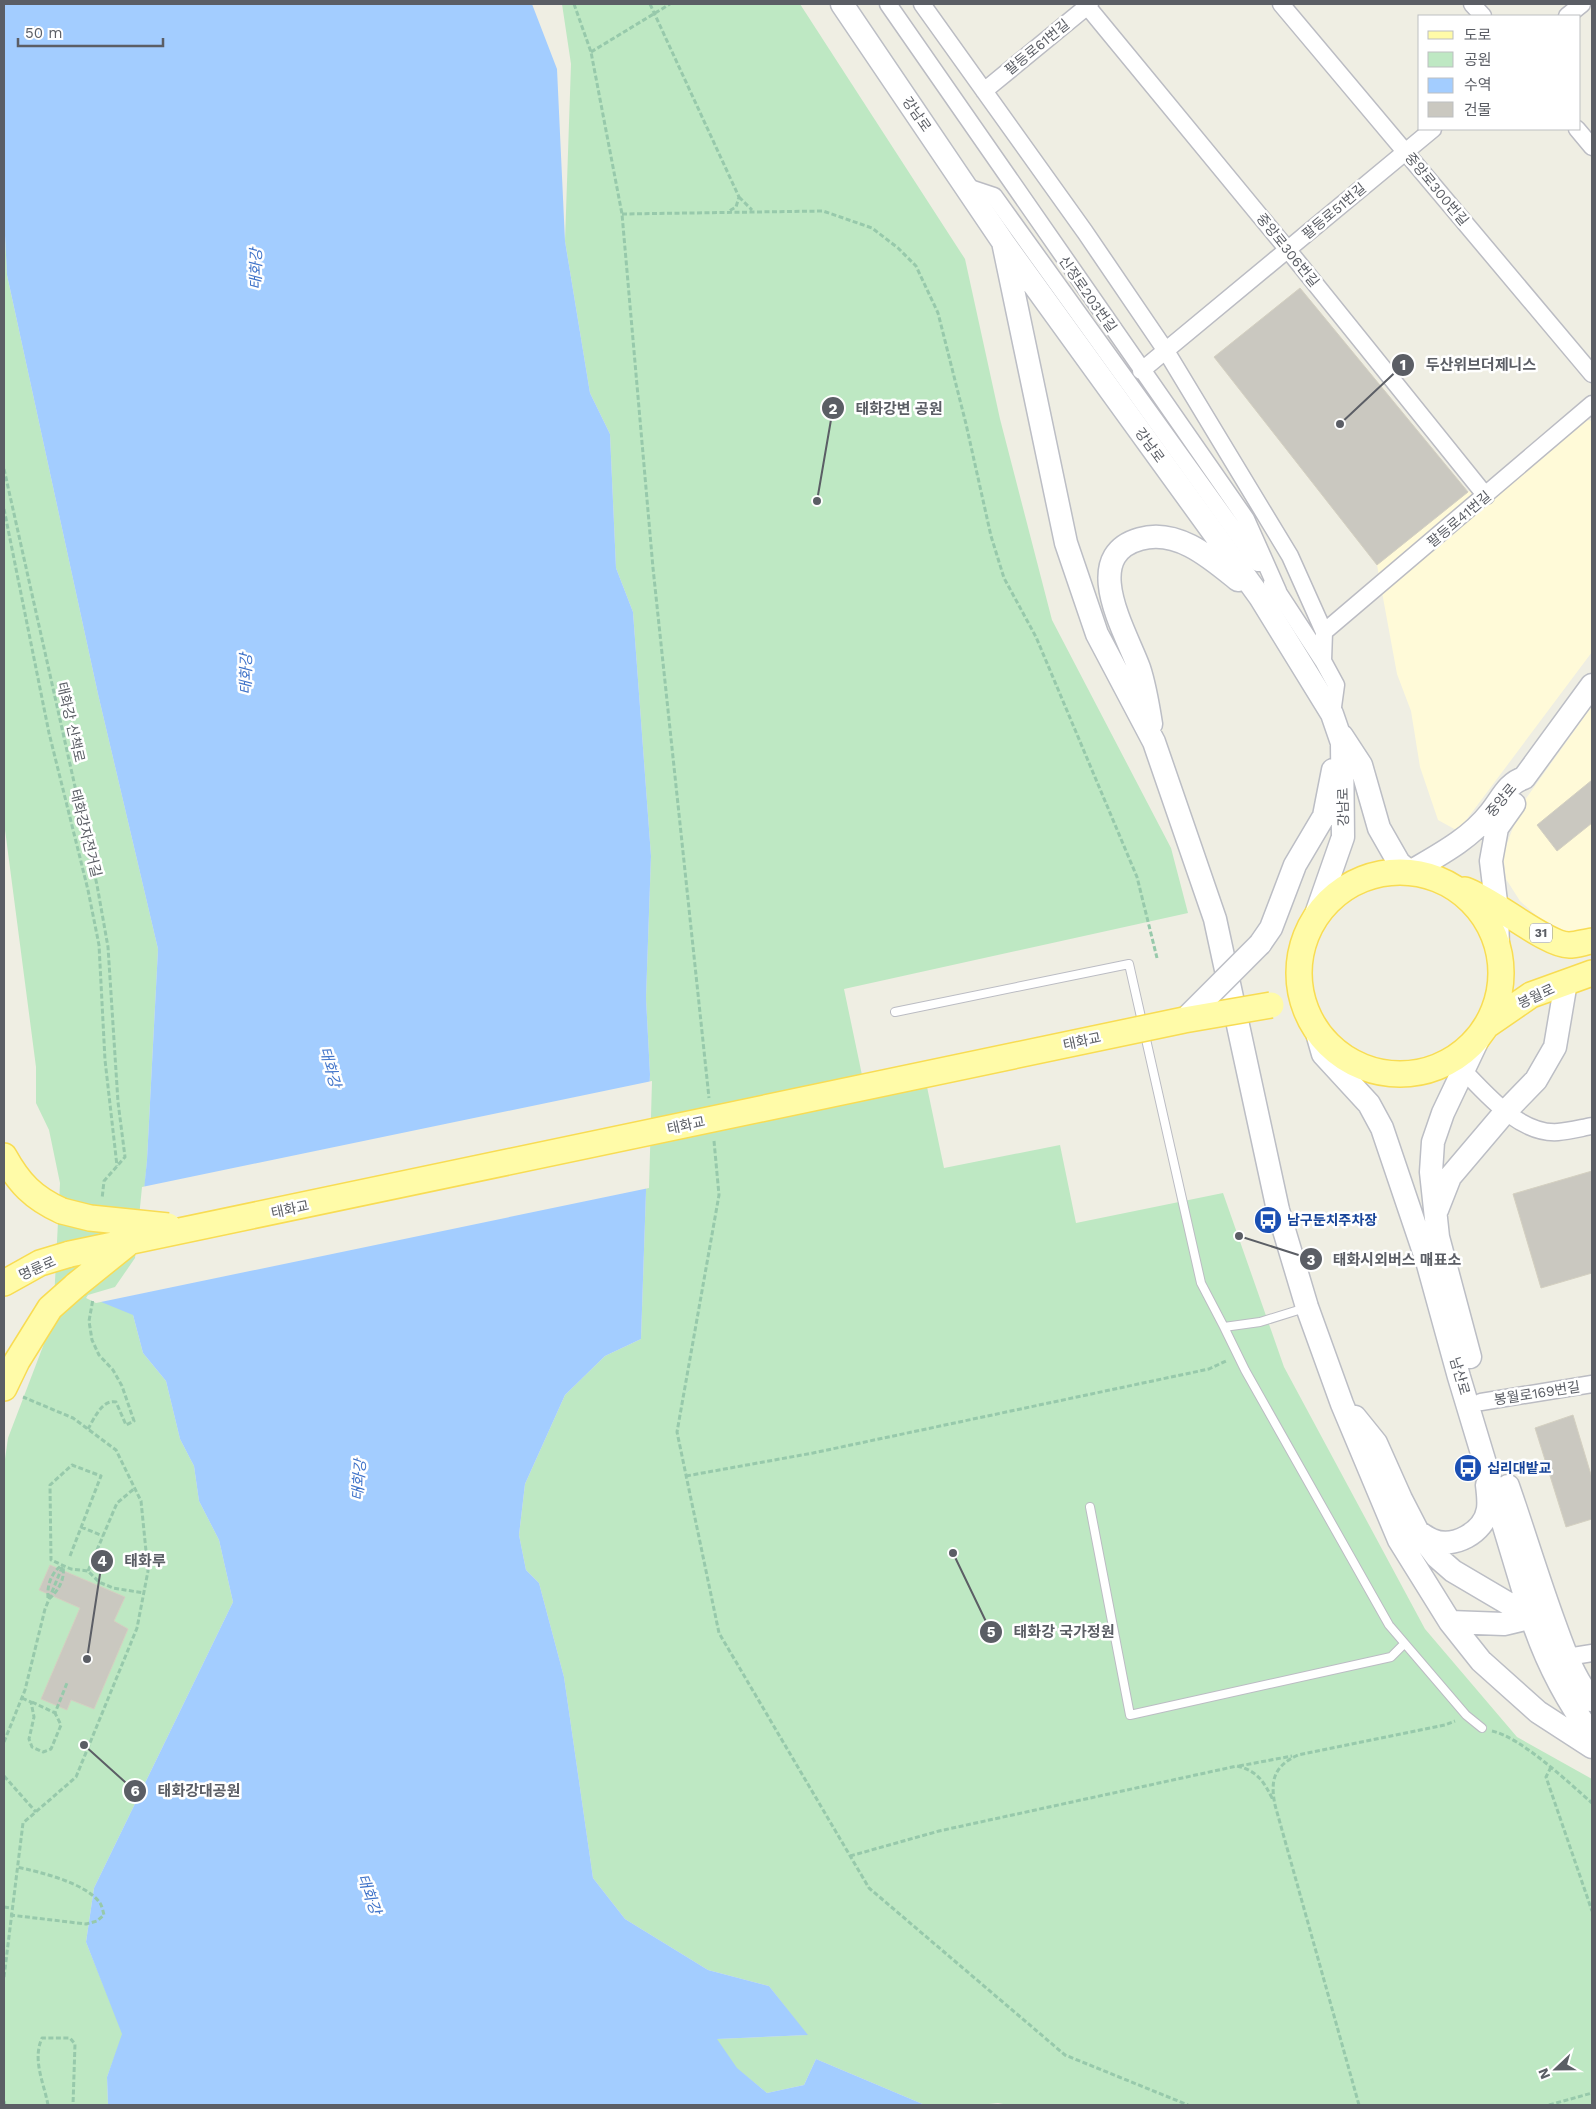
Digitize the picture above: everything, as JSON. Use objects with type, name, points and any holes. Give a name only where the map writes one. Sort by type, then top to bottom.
[{"type":"main road","name":"강남로","points":[[842,4],[1003,242],[1269,594],[1336,723],[1342,743],[1343,836],[1314,920]]},
{"type":"main road","points":[[1003,242],[1066,543],[1097,634],[1154,742]]},
{"type":"main road","points":[[1269,594],[1210,557],[1175,540],[1152,535],[1131,541],[1117,554],[1109,572],[1110,596],[1143,683],[1154,742],[1215,919],[1278,1210],[1307,1307],[1342,1404],[1399,1540],[1450,1622],[1481,1660],[1538,1712],[1592,1747]]},
{"type":"main road","name":"중앙로","points":[[1410,872],[1458,843],[1489,815],[1514,781],[1524,778],[1592,685]]},
{"type":"main road","points":[[1336,723],[1361,765],[1379,828],[1399,863],[1410,872]]},
{"type":"main road","points":[[1184,1020],[1260,944],[1271,928],[1295,865],[1324,816],[1336,723]]},
{"type":"main road","points":[[1498,950],[1496,905],[1491,861],[1497,828],[1523,793],[1524,778]]},
{"type":"main road","points":[[1454,886],[1476,906],[1493,933],[1498,950],[1501,963],[1500,992],[1490,1018],[1458,1065],[1398,1074],[1372,1070],[1348,1060],[1327,1043],[1315,1026],[1302,998],[1299,964],[1307,932],[1325,903],[1352,882],[1385,872],[1410,872],[1420,873],[1477,894],[1496,905]]},
{"type":"main road","name":"31","points":[[1496,905],[1551,940],[1568,945],[1592,941]]},
{"type":"main road","name":"봉월로","points":[[1483,1029],[1499,1015],[1531,995],[1592,973]]},
{"type":"main road","points":[[1436,1213],[1450,1177],[1506,1111],[1536,1080],[1555,1047],[1566,982]]},
{"type":"main road","name":"태화교","points":[[70,1254],[1184,1020],[1302,998]]},
{"type":"main road","name":"남산로","points":[[1315,1026],[1323,1054],[1369,1104],[1382,1128],[1427,1261],[1459,1378],[1484,1454],[1542,1649],[1573,1709],[1592,1735]]},
{"type":"main road","name":"남산로","points":[[1458,1065],[1444,1113],[1433,1142],[1431,1172],[1438,1237],[1481,1402],[1545,1598],[1564,1650],[1592,1700]]},
{"type":"main road","points":[[4,1156],[22,1184],[32,1194],[39,1200],[62,1211],[90,1218],[196,1229]]},
{"type":"main road","points":[[12,1392],[17,1362],[50,1308],[85,1288],[131,1242]]},
{"type":"main road","name":"명륜로","points":[[4,1284],[40,1263],[70,1254]]},
{"type":"main road","points":[[1342,1404],[1368,1431],[1376,1443],[1418,1532],[1437,1557],[1453,1571],[1532,1619],[1544,1623],[1552,1630],[1564,1650]]},
{"type":"main road","points":[[1418,1532],[1433,1540],[1446,1542],[1460,1540],[1473,1533],[1483,1524],[1488,1511],[1484,1454]]},
{"type":"main road","points":[[1450,1622],[1504,1624],[1532,1619],[1543,1612],[1545,1598]]},
{"type":"street","name":"신정로203번길","points":[[888,4],[1246,519],[1269,594]]},
{"type":"street","points":[[922,4],[1085,232],[1166,351],[1290,556],[1324,632],[1323,661]]},
{"type":"street","name":"중앙로300번길","points":[[1281,4],[1592,374]]},
{"type":"street","points":[[1472,4],[1482,15]]},
{"type":"street","points":[[1568,15],[1582,4]]},
{"type":"street","name":"팔등로61번길","points":[[984,91],[1089,5]]},
{"type":"street","name":"중앙로306번길","points":[[1089,5],[1486,496]]},
{"type":"street","name":"팔등로51번길","points":[[1142,371],[1432,130]]},
{"type":"street","points":[[1578,130],[1592,147]]},
{"type":"street","points":[[967,187],[994,196],[1269,594],[1323,661],[1336,685],[1336,723]]},
{"type":"street","name":"팔등로41번길","points":[[1324,632],[1592,404]]},
{"type":"street","points":[[1458,1065],[1515,1120],[1537,1130],[1557,1132],[1592,1126]]},
{"type":"street","name":"봉월로169번길","points":[[1481,1402],[1592,1384]]},
{"type":"street","points":[[1564,1650],[1592,1653]]},
{"type":"lane","points":[[895,1012],[1129,964],[1201,1283],[1245,1370],[1389,1625],[1466,1715],[1482,1728]]},
{"type":"lane","points":[[1224,1327],[1260,1322],[1307,1307]]},
{"type":"lane","points":[[1090,1507],[1130,1715],[1391,1657],[1404,1644]]},
{"type":"path","points":[[574,4],[591,52],[622,214],[653,568],[710,1107]]},
{"type":"path","points":[[650,4],[739,197],[754,211]]},
{"type":"path","points":[[591,52],[670,4]]},
{"type":"path","points":[[727,212],[736,207],[739,197]]},
{"type":"path","points":[[622,214],[822,211],[872,228],[898,248],[916,266],[938,313],[966,424],[991,536],[1004,578],[1036,636],[1137,877],[1157,958]]},
{"type":"path","name":"태화강 산책로","points":[[4,469],[97,885],[108,947],[118,1102],[125,1157],[104,1181]]},
{"type":"path","name":"태화강자전거길","points":[[4,509],[49,734],[88,890],[99,945],[105,1060],[117,1166]]},
{"type":"path","points":[[713,1137],[720,1195],[677,1432],[719,1633],[870,1888],[1065,2055],[1188,2105]]},
{"type":"path","points":[[85,1288],[93,1305],[89,1321],[92,1340],[99,1355],[113,1370],[122,1386],[134,1421],[126,1424],[116,1402],[111,1401],[104,1405],[88,1429]]},
{"type":"path","points":[[686,1476],[813,1453],[1209,1369],[1238,1355]]},
{"type":"path","points":[[4,1977],[10,1915],[23,1823],[76,1777],[138,1628],[148,1571],[142,1501],[116,1450],[73,1418],[12,1392]]},
{"type":"path","points":[[70,1556],[101,1476],[72,1465],[50,1485],[51,1560],[71,1569],[88,1571],[99,1582],[113,1588],[144,1593]]},
{"type":"path","points":[[88,1571],[117,1502],[135,1488]]},
{"type":"path","points":[[81,1527],[103,1536]]},
{"type":"path","points":[[4,1742],[22,1698],[48,1601],[63,1565]]},
{"type":"path","points":[[55,1712],[67,1683]]},
{"type":"path","points":[[22,1698],[55,1712],[62,1725],[51,1749],[43,1752],[32,1747],[29,1739],[34,1717],[31,1702]]},
{"type":"path","points":[[850,1856],[940,1831],[1238,1766],[1298,1756],[1445,1725],[1466,1715]]},
{"type":"path","points":[[1482,1728],[1504,1734],[1551,1767],[1592,1803]]},
{"type":"path","points":[[1298,1756],[1287,1760],[1277,1770],[1273,1784],[1275,1804],[1359,2105]]},
{"type":"path","points":[[1238,1766],[1250,1770],[1263,1780],[1275,1804]]},
{"type":"path","points":[[1551,1767],[1546,1777],[1592,1911]]},
{"type":"path","points":[[4,1776],[36,1812]]},
{"type":"path","points":[[10,1915],[86,1924],[97,1921],[104,1915],[101,1904],[90,1894],[71,1884],[33,1871],[17,1868]]},
{"type":"path","points":[[4,1907],[11,1908]]},
{"type":"path","points":[[48,2105],[40,2080],[37,2049],[42,2038],[70,2038],[75,2044],[73,2105]]},
{"type":"path","points":[[1549,2105],[1592,2093]]},
{"type":"shaded area","points":[[1588,420],[1592,421],[1592,652],[1458,831],[1438,820],[1420,767],[1411,711],[1397,674],[1377,565],[1468,492]]},
{"type":"shaded area","points":[[1592,706],[1592,933],[1572,939],[1549,927],[1520,901],[1506,879],[1503,854],[1522,804]]},
{"type":"green space","points":[[562,4],[800,4],[965,259],[1000,419],[1052,620],[1171,848],[1188,913],[844,989],[862,1075],[922,1063],[944,1168],[1060,1145],[1076,1223],[1223,1193],[1284,1367],[1425,1629],[1517,1737],[1592,1779],[1592,2105],[1008,2105],[998,2103],[980,2105],[925,2105],[816,2059],[804,2085],[767,2093],[736,2068],[716,2039],[807,2035],[769,1986],[708,1970],[625,1919],[593,1878],[564,1677],[539,1583],[526,1570],[519,1535],[525,1484],[565,1395],[605,1356],[641,1339],[650,1074],[646,998],[651,856],[633,612],[616,568],[610,434],[590,393],[565,241],[571,64]]},
{"type":"green space","points":[[4,216],[7,275],[98,694],[158,949],[147,1160],[133,1315],[143,1353],[166,1381],[180,1439],[194,1466],[199,1501],[219,1540],[233,1602],[94,1888],[86,1942],[123,2034],[107,2077],[108,2105],[4,2105],[4,1466],[8,1438],[53,1320],[60,1183],[49,1130],[36,1103],[36,1067],[4,822]]},
{"type":"water","name":"태화강","points":[[4,4],[532,4],[557,69],[565,241],[590,393],[610,434],[616,568],[633,612],[651,856],[646,998],[650,1074],[641,1339],[605,1356],[565,1395],[525,1484],[519,1535],[526,1570],[539,1583],[564,1677],[593,1878],[625,1919],[708,1970],[769,1986],[808,2035],[717,2039],[737,2068],[767,2093],[804,2085],[816,2059],[925,2105],[108,2105],[107,2077],[122,2034],[86,1942],[94,1888],[233,1602],[219,1540],[199,1501],[194,1466],[180,1439],[166,1381],[143,1353],[133,1315],[89,1297],[117,1289],[137,1259],[147,1160],[158,949],[98,694],[7,275],[4,216]]},
{"type":"pier","points":[[652,1081],[649,1188],[96,1303],[86,1298],[88,1295],[115,1287],[135,1258],[142,1187]]},
{"type":"building","points":[[1300,288],[1468,492],[1377,565],[1214,357]]},
{"type":"building","points":[[1592,780],[1592,823],[1557,851],[1537,825]]},
{"type":"building","points":[[1592,1171],[1592,1273],[1541,1288],[1513,1194]]},
{"type":"building","points":[[1573,1415],[1592,1478],[1592,1519],[1566,1527],[1535,1428]]},
{"type":"building","points":[[50,1565],[125,1597],[114,1621],[128,1629],[94,1709],[71,1700],[67,1710],[41,1699],[80,1608],[39,1590]]},
{"type":"place","name":"두산위브더제니스","points":[[1340,424]]},
{"type":"place","name":"태화강변 공원","points":[[817,501]]},
{"type":"place","name":"남구둔치주차장","points":[[1268,1220]]},
{"type":"place","name":"태화시외버스 매표소","points":[[1239,1236]]},
{"type":"place","name":"십리대밭교","points":[[1468,1468]]},
{"type":"place","name":"태화강 국가정원","points":[[953,1553]]},
{"type":"place","name":"태화루","points":[[87,1659]]},
{"type":"place","name":"태화강대공원","points":[[84,1745]]}]
